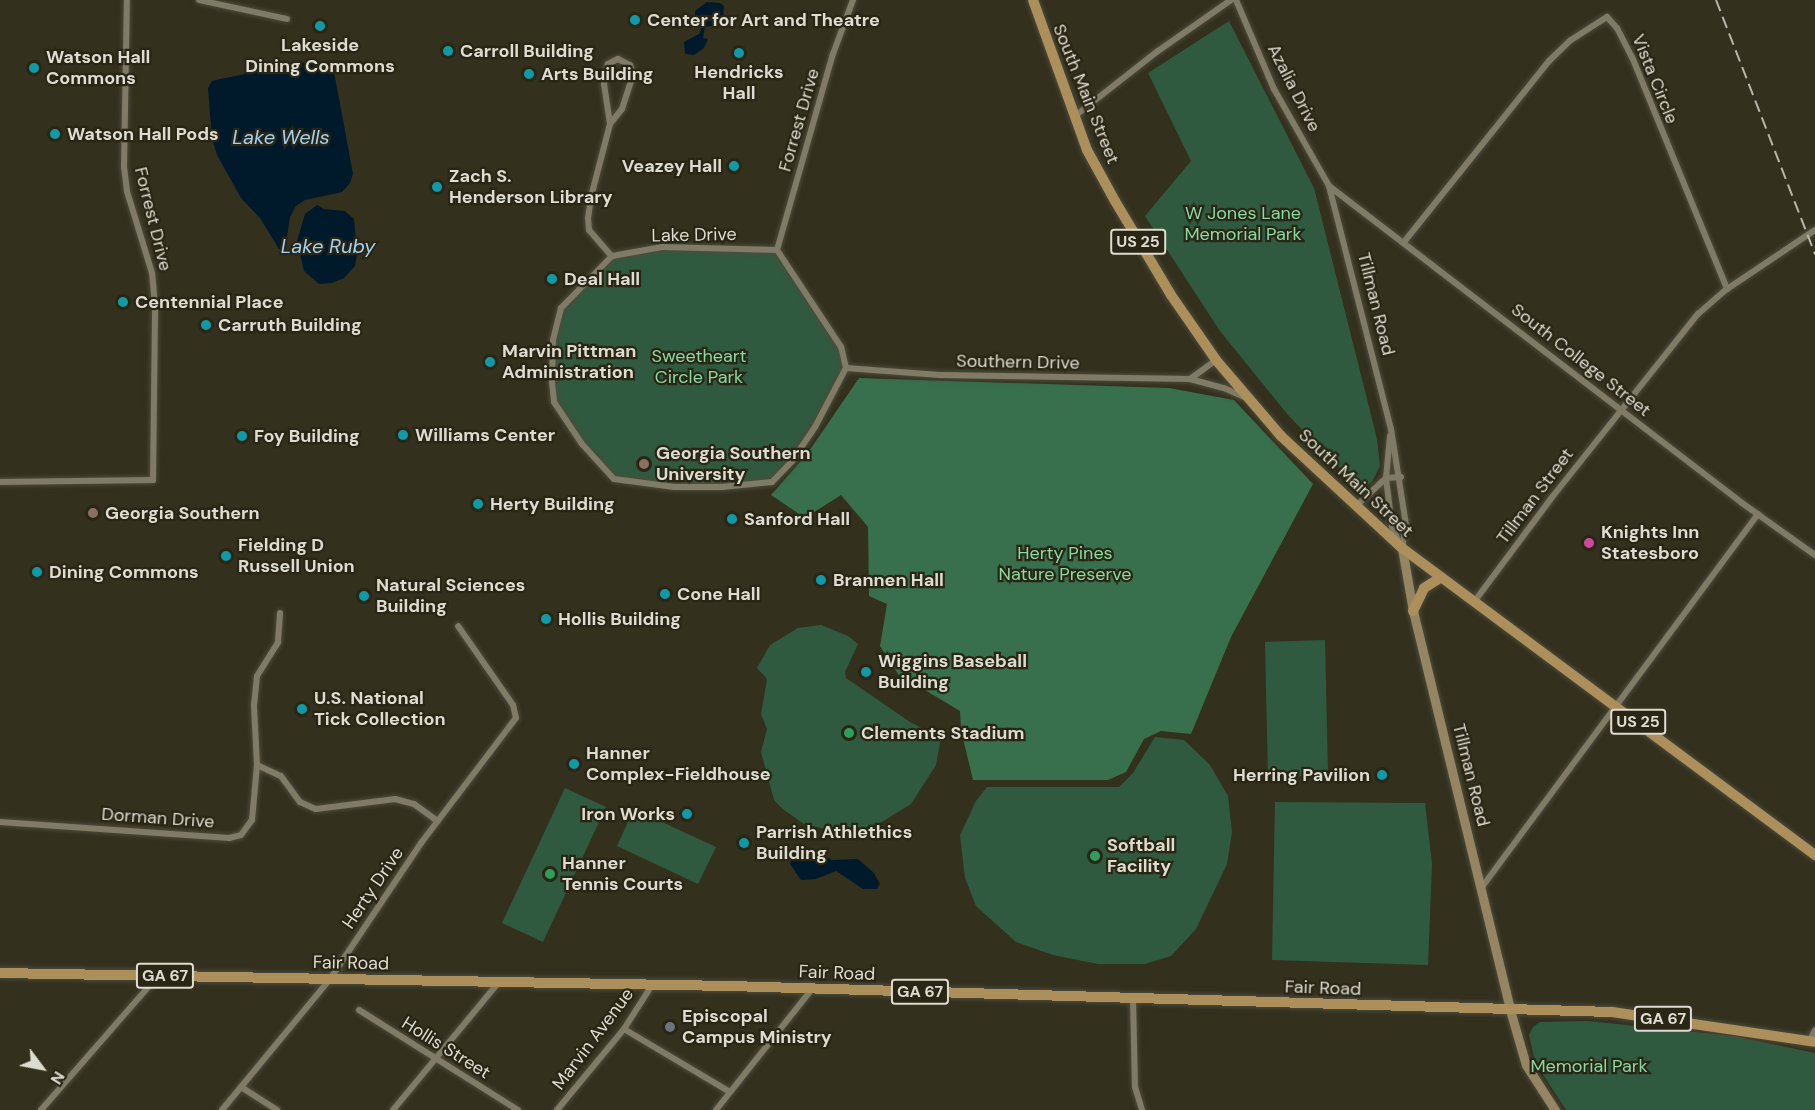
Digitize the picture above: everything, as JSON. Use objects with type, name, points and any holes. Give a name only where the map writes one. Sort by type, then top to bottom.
[{"type":"main road","name":"South Main Street","points":[[1033,0],[1087,150],[1142,248],[1216,360],[1297,453],[1402,548],[1440,578],[1615,705],[1815,855]]},
{"type":"main road","points":[[1413,611],[1424,588],[1440,578]]},
{"type":"main road","name":"Fair Road","points":[[0,973],[652,985],[1612,1012],[1813,1037]]},
{"type":"street","name":"Forrest Drive","points":[[0,482],[153,480],[155,306],[152,273],[127,191],[124,167],[128,0]]},
{"type":"street","points":[[200,0],[287,19]]},
{"type":"street","name":"Forrest Drive","points":[[777,250],[833,54],[853,0]]},
{"type":"street","points":[[1075,116],[1158,51],[1231,0]]},
{"type":"street","name":"Azalia Drive","points":[[1236,0],[1274,89],[1329,186]]},
{"type":"street","name":"Vista Circle","points":[[1404,242],[1549,61],[1571,39],[1607,17],[1617,28],[1632,57],[1727,289]]},
{"type":"street","points":[[610,124],[622,109],[633,75],[630,65],[618,59],[608,64],[604,84],[610,124],[591,197],[588,218],[589,230],[612,256],[561,308],[553,340],[552,382],[554,402],[565,422],[614,479],[690,488],[772,482],[792,461],[815,427],[846,368],[841,347],[777,250]]},
{"type":"street","name":"South College Street","points":[[1329,186],[1621,410],[1815,555]]},
{"type":"street","name":"Tillman Road","points":[[1329,186],[1391,429],[1401,477],[1406,530],[1402,548]]},
{"type":"street","points":[[1621,410],[1698,314],[1727,289],[1815,230]]},
{"type":"street","name":"Lake Drive","points":[[612,256],[662,247],[777,250]]},
{"type":"street","points":[[1190,379],[1216,360]]},
{"type":"street","name":"Southern Drive","points":[[846,368],[940,375],[1190,379],[1224,388],[1248,399]]},
{"type":"street","name":"Tillman Street","points":[[1474,602],[1621,410]]},
{"type":"street","name":"Tillman Road","points":[[1391,429],[1386,478],[1392,527],[1402,548],[1413,611],[1482,887],[1510,1010],[1526,1065],[1555,1110]]},
{"type":"street","points":[[1356,507],[1386,478],[1401,477]]},
{"type":"street","points":[[1482,887],[1758,514]]},
{"type":"street","name":"Dorman Drive","points":[[0,822],[229,838],[241,835],[252,820],[257,765],[254,705],[256,676],[278,642],[280,613]]},
{"type":"street","name":"Herty Drive","points":[[222,1110],[330,979],[437,821],[516,717],[513,705],[458,626]]},
{"type":"street","points":[[257,765],[281,776],[300,802],[316,810],[395,799],[414,804],[437,821]]},
{"type":"street","points":[[41,1110],[158,975]]},
{"type":"street","points":[[393,1110],[498,983]]},
{"type":"street","name":"Marvin Avenue","points":[[557,1110],[624,1029],[652,985]]},
{"type":"street","points":[[716,1110],[812,989]]},
{"type":"street","points":[[1133,999],[1135,1087],[1142,1110]]},
{"type":"street","name":"Hollis Street","points":[[358,1010],[434,1060],[518,1110]]},
{"type":"street","points":[[624,1029],[730,1092]]},
{"type":"street","points":[[241,1087],[276,1110]]},
{"type":"green space","name":"W Jones Lane Memorial Park","points":[[1229,21],[1314,188],[1377,439],[1380,466],[1372,482],[1364,488],[1332,461],[1288,415],[1220,331],[1145,216],[1191,161],[1148,73]]},
{"type":"green space","name":"Sweetheart Circle Park","points":[[662,247],[777,250],[841,347],[846,368],[815,427],[772,482],[702,487],[614,479],[554,402],[553,340],[561,308],[612,256]]},
{"type":"green space","name":"Herty Pines Nature Preserve","points":[[859,378],[1169,388],[1234,400],[1313,484],[1231,637],[1191,734],[1161,731],[1144,739],[1126,772],[1108,780],[973,780],[961,730],[960,711],[898,674],[880,646],[887,604],[869,596],[868,527],[841,495],[805,518],[771,495],[807,454]]},
{"type":"green space","name":"Clements Stadium","points":[[821,625],[848,636],[858,644],[845,672],[846,678],[910,722],[941,738],[936,765],[911,804],[867,831],[850,835],[804,824],[784,810],[774,800],[761,752],[767,729],[761,714],[767,679],[757,668],[770,645],[798,628]]},
{"type":"green space","points":[[1325,640],[1328,775],[1268,777],[1265,642]]},
{"type":"green space","name":"Softball Facility","points":[[1155,737],[1184,740],[1210,765],[1228,796],[1232,832],[1227,864],[1196,929],[1171,956],[1145,964],[1098,964],[1053,955],[1016,942],[976,906],[965,878],[960,835],[976,801],[987,787],[1119,787],[1133,773]]},
{"type":"green space","name":"Hanner Tennis Courts","points":[[565,788],[606,807],[543,942],[502,923]]},
{"type":"green space","points":[[1275,802],[1425,803],[1432,864],[1428,965],[1272,960]]},
{"type":"green space","points":[[634,809],[716,847],[698,884],[617,846]]},
{"type":"green space","name":"Memorial Park","points":[[1588,1021],[1734,1036],[1815,1053],[1815,1110],[1566,1110],[1535,1062],[1529,1035],[1533,1027],[1540,1022]]},
{"type":"water","points":[[707,2],[720,3],[724,6],[723,15],[715,25],[705,27],[703,38],[708,39],[704,48],[694,55],[685,54],[684,42],[699,34],[701,30],[695,18],[695,11]]},
{"type":"water","name":"Lake Wells","points":[[312,61],[331,65],[353,174],[350,183],[342,192],[305,200],[296,206],[290,217],[285,250],[279,249],[260,218],[241,198],[217,155],[212,139],[208,88],[212,81]]},
{"type":"water","name":"Lake Ruby","points":[[317,205],[324,209],[345,211],[354,219],[357,255],[355,266],[344,278],[332,283],[319,284],[304,271],[297,241],[305,214]]},
{"type":"water","points":[[801,848],[810,849],[832,860],[858,859],[874,873],[880,884],[877,889],[863,889],[836,871],[816,879],[801,880],[790,864],[793,854]]},
{"type":"railway","points":[[1716,0],[1815,254]]},
{"type":"place","name":"Center for Art and Theatre","points":[[635,20]]},
{"type":"place","name":"Lakeside Dining Commons","points":[[320,26]]},
{"type":"place","name":"Carroll Building","points":[[448,51]]},
{"type":"place","name":"Hendricks Hall","points":[[739,53]]},
{"type":"place","name":"Watson Hall Commons","points":[[34,68]]},
{"type":"place","name":"Arts Building","points":[[529,74]]},
{"type":"place","name":"Watson Hall Pods","points":[[55,134]]},
{"type":"place","name":"Veazey Hall","points":[[734,166]]},
{"type":"place","name":"Zach S. Henderson Library","points":[[437,187]]},
{"type":"place","name":"Deal Hall","points":[[552,279]]},
{"type":"place","name":"Centennial Place","points":[[123,302]]},
{"type":"place","name":"Carruth Building","points":[[206,325]]},
{"type":"place","name":"Marvin Pittman Administration","points":[[490,362]]},
{"type":"place","name":"Williams Center","points":[[403,435]]},
{"type":"place","name":"Foy Building","points":[[242,436]]},
{"type":"place","name":"Georgia Southern University","points":[[644,464]]},
{"type":"place","name":"Herty Building","points":[[478,504]]},
{"type":"place","name":"Georgia Southern","points":[[93,513]]},
{"type":"place","name":"Sanford Hall","points":[[732,519]]},
{"type":"place","name":"Knights Inn Statesboro","points":[[1589,543]]},
{"type":"place","name":"Fielding D Russell Union","points":[[226,556]]},
{"type":"place","name":"Dining Commons","points":[[37,572]]},
{"type":"place","name":"Brannen Hall","points":[[821,580]]},
{"type":"place","name":"Cone Hall","points":[[665,594]]},
{"type":"place","name":"Natural Sciences Building","points":[[364,596]]},
{"type":"place","name":"Hollis Building","points":[[546,619]]},
{"type":"place","name":"Wiggins Baseball Building","points":[[866,672]]},
{"type":"place","name":"U.S. National Tick Collection","points":[[302,709]]},
{"type":"place","name":"Clements Stadium","points":[[849,733]]},
{"type":"place","name":"Hanner Complex-Fieldhouse","points":[[574,764]]},
{"type":"place","name":"Herring Pavilion","points":[[1382,775]]},
{"type":"place","name":"Iron Works","points":[[687,814]]},
{"type":"place","name":"Parrish Athlethics Building","points":[[744,843]]},
{"type":"place","name":"Softball Facility","points":[[1095,856]]},
{"type":"place","name":"Hanner Tennis Courts","points":[[550,874]]},
{"type":"place","name":"Episcopal Campus Ministry","points":[[670,1027]]}]
